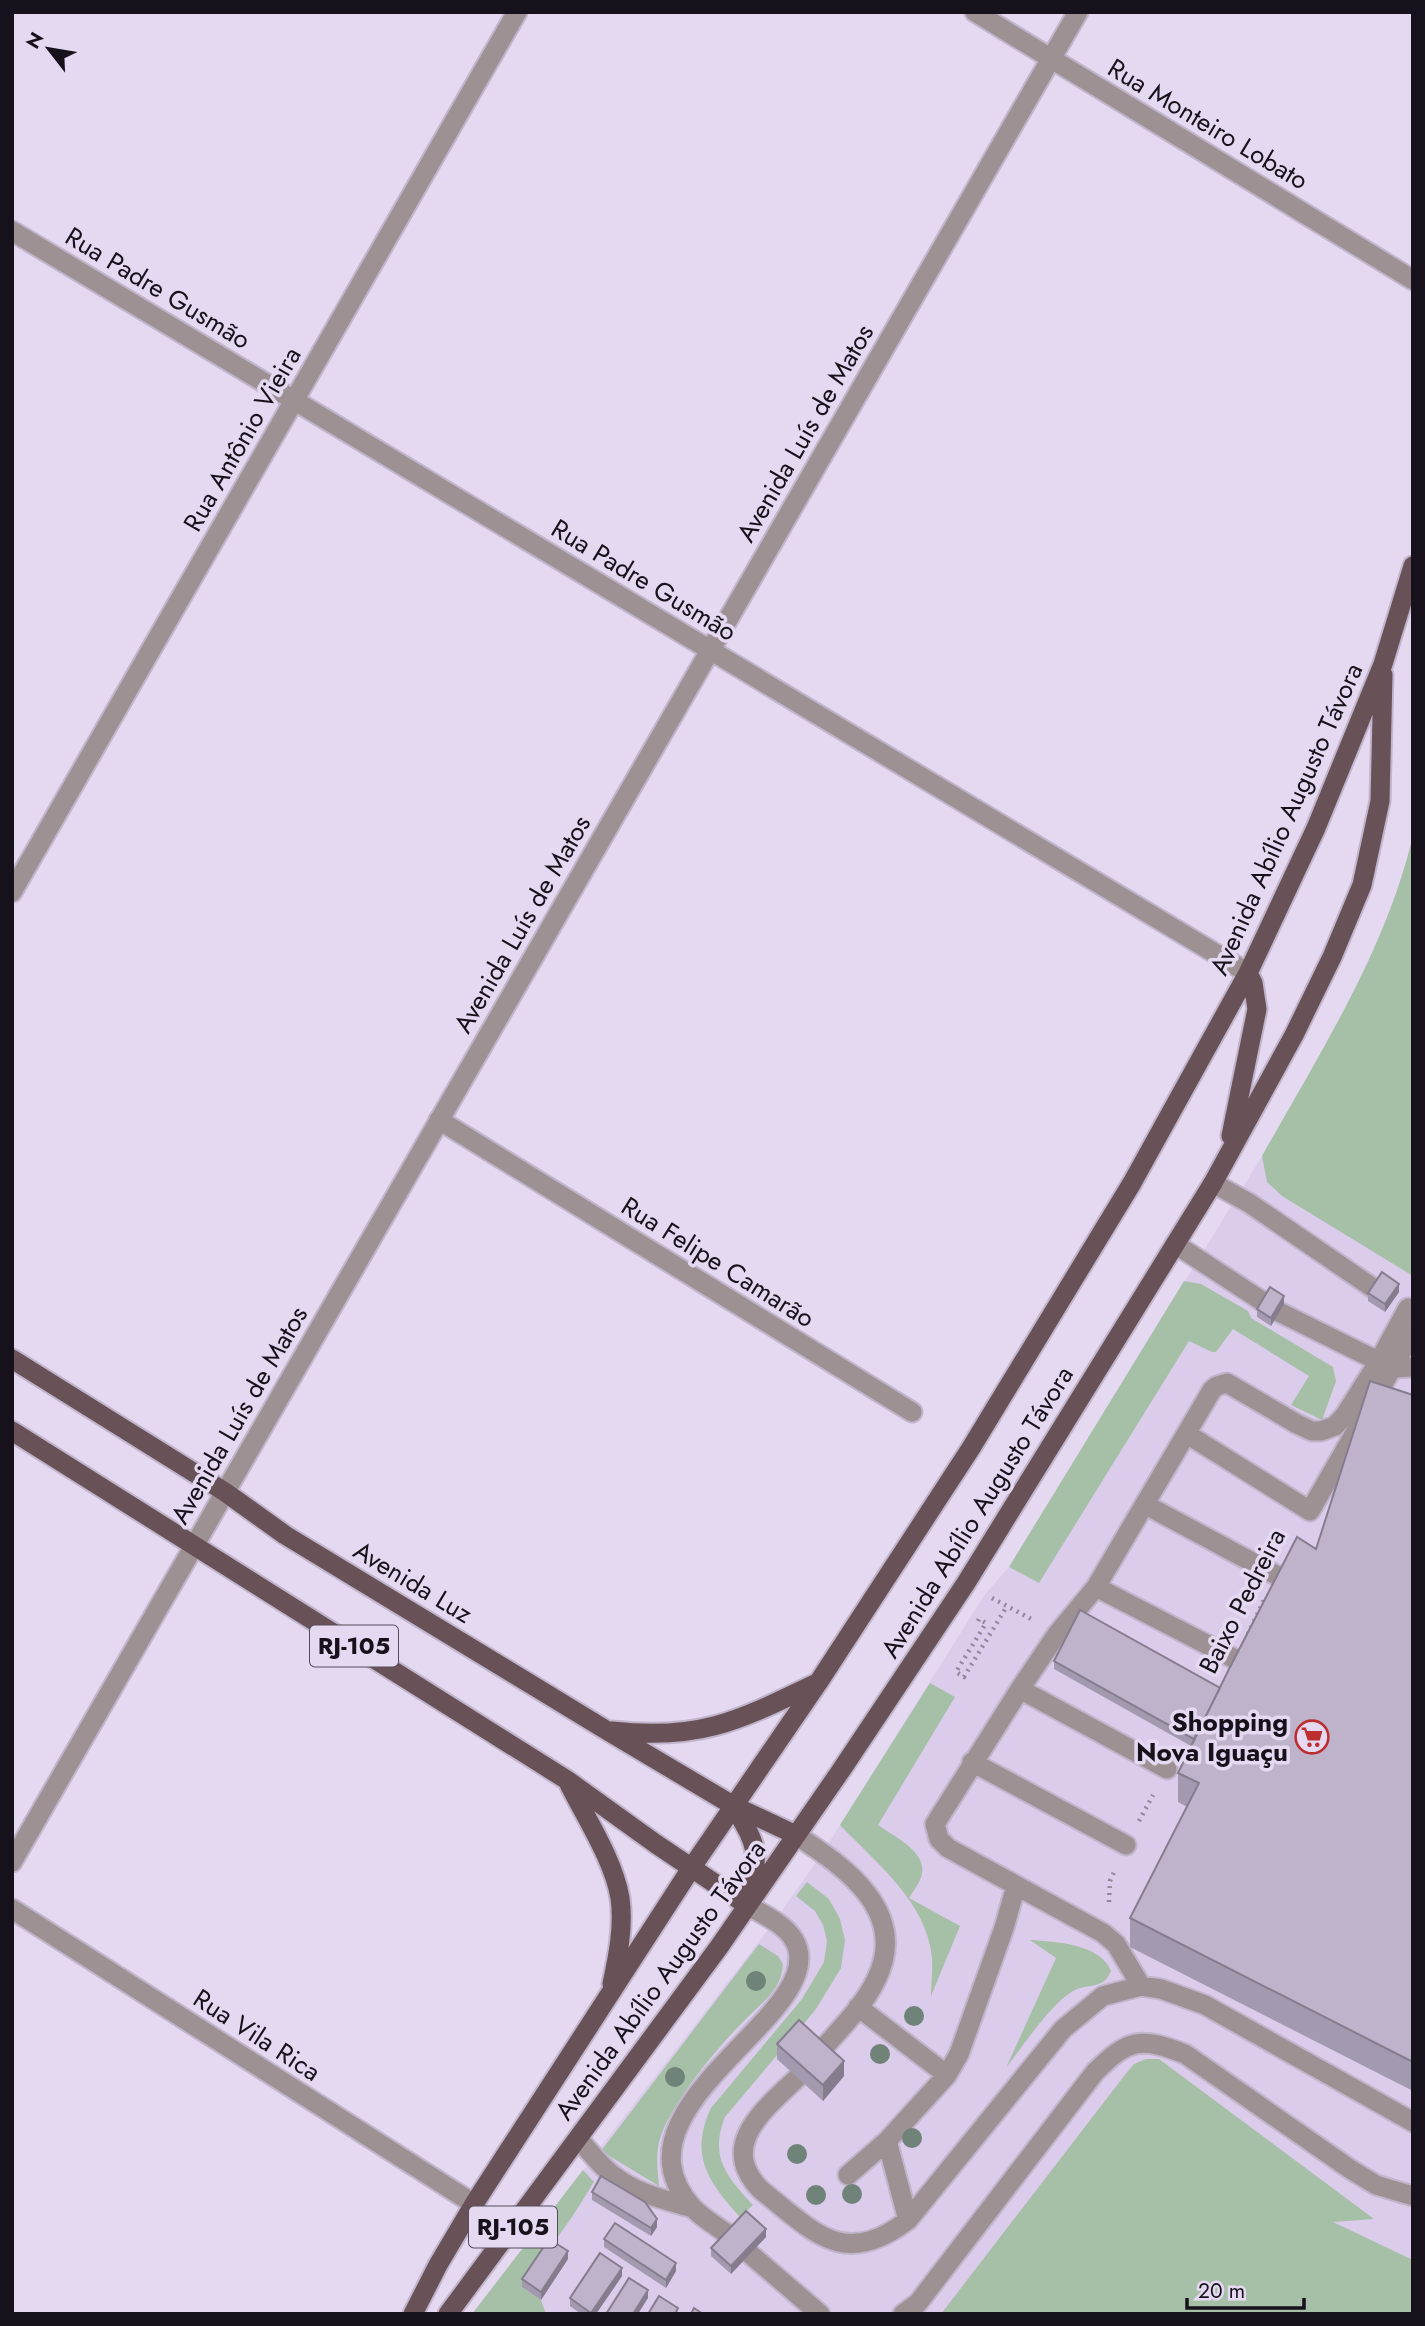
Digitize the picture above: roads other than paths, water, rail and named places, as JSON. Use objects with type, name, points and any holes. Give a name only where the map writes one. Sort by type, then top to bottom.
[{"type":"main road","name":"Avenida Abílio Augusto Távora","points":[[414,2314],[438,2265],[474,2204],[692,1867],[818,1683],[985,1426],[1125,1195],[1248,973],[1317,828],[1383,664],[1413,566]]},
{"type":"main road","name":"Avenida Abílio Augusto Távora","points":[[448,2314],[579,2140],[796,1835],[966,1583],[1213,1183],[1294,1035],[1332,957],[1362,885],[1380,801],[1383,664]]},
{"type":"main road","points":[[1226,1158],[1257,1009],[1253,984],[1248,973]]},
{"type":"main road","name":"Avenida Luz","points":[[12,1359],[225,1492],[285,1535],[606,1730],[734,1806],[796,1835]]},
{"type":"main road","name":"RJ-105","points":[[12,1431],[567,1780],[747,1905]]},
{"type":"main road","points":[[606,1730],[643,1735],[715,1728],[751,1715],[818,1683]]},
{"type":"main road","points":[[567,1780],[613,1872],[620,1898],[620,1929],[611,1992]]},
{"type":"main road","points":[[734,1806],[756,1849],[757,1866],[747,1905]]},
{"type":"street","name":"Rua Antônio Vieira","points":[[12,892],[517,12]]},
{"type":"street","name":"Rua Monteiro Lobato","points":[[975,12],[1413,279]]},
{"type":"street","name":"Avenida Luís de Matos","points":[[12,1862],[712,650],[1049,58],[1078,12]]},
{"type":"street","name":"Rua Padre Gusmão","points":[[12,231],[1248,973]]},
{"type":"street","name":"Rua Felipe Camarão","points":[[439,1120],[912,1412]]},
{"type":"street","points":[[1213,1183],[1249,1203],[1376,1290]]},
{"type":"street","points":[[1175,1244],[1272,1307],[1386,1365],[1413,1367]]},
{"type":"street","points":[[1187,1434],[1310,1511],[1386,1365],[1405,1306]]},
{"type":"street","points":[[1141,1986],[1116,1944],[1103,1933],[948,1847],[939,1839],[935,1824],[972,1762],[1057,1634],[1096,1587],[1212,1390],[1227,1383],[1297,1424],[1312,1431],[1321,1431],[1335,1426],[1413,1332]]},
{"type":"street","points":[[1146,1505],[1276,1575]]},
{"type":"street","points":[[1096,1587],[1235,1659]]},
{"type":"street","points":[[1020,1689],[1167,1769]]},
{"type":"street","points":[[972,1762],[1126,1845]]},
{"type":"street","points":[[796,1835],[844,1868],[861,1886],[884,1926],[884,1960],[876,1981],[819,2053]]},
{"type":"street","points":[[849,2175],[887,2141],[947,2075],[968,2035],[1016,1886]]},
{"type":"street","points":[[730,2236],[692,2207],[680,2189],[671,2150],[675,2129],[686,2109],[787,1994],[798,1969],[799,1955],[794,1940],[774,1922],[747,1905]]},
{"type":"street","name":"Rua Vila Rica","points":[[12,1909],[474,2204]]},
{"type":"street","points":[[797,2078],[759,2115],[748,2132],[743,2148],[746,2166],[752,2181],[819,2235],[836,2242],[854,2244],[888,2235],[908,2220],[1063,2029],[1103,1996],[1141,1986],[1161,1989],[1205,2005],[1413,2122]]},
{"type":"street","points":[[858,2007],[947,2075]]},
{"type":"street","points":[[903,2314],[918,2303],[1095,2072],[1116,2051],[1138,2043],[1156,2043],[1185,2054],[1350,2169],[1376,2185],[1413,2196]]},
{"type":"street","points":[[579,2140],[612,2176],[644,2193],[692,2207]]},
{"type":"street","points":[[887,2141],[908,2220]]},
{"type":"street","points":[[750,2254],[820,2314]]},
{"type":"place","name":"Shopping Nova Iguaçu","points":[[1312,1737]]}]
